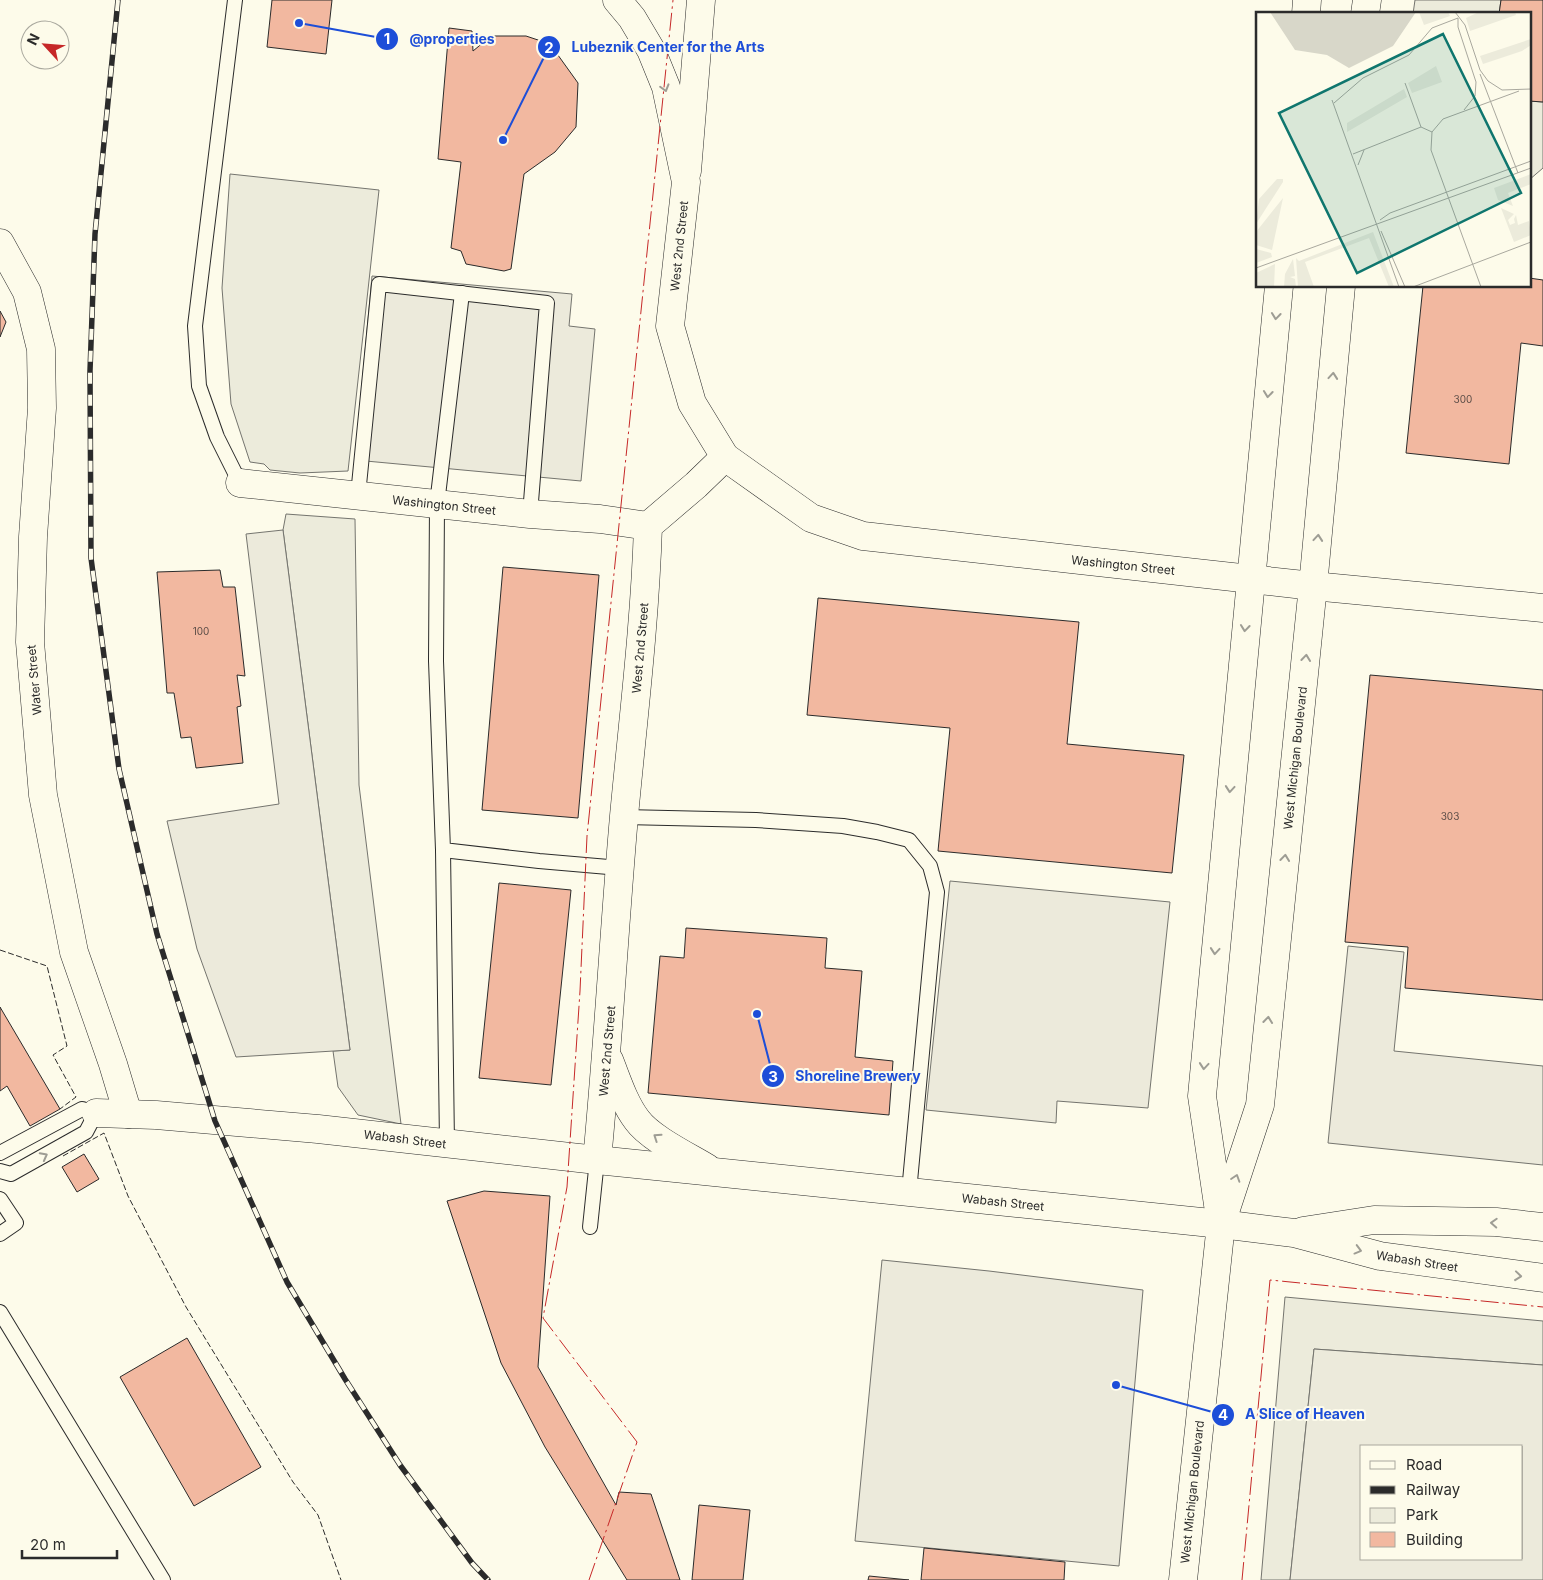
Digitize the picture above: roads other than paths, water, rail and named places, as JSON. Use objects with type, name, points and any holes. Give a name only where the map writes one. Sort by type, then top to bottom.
[{"type":"street","name":"West 2nd Street","points":[[618,0],[632,18],[651,50],[666,87],[686,182]]},
{"type":"street","name":"West 2nd Street","points":[[701,0],[686,182],[670,326],[692,403],[725,457]]},
{"type":"street","name":"Water Street","points":[[0,243],[27,292],[40,350],[42,408],[33,538],[30,642],[43,795],[74,952],[113,1064],[128,1114]]},
{"type":"street","name":"West Michigan Boulevard","points":[[1221,1224],[1202,1096],[1279,288]]},
{"type":"street","name":"West Michigan Boulevard","points":[[1183,1580],[1221,1224],[1260,1105],[1313,586],[1341,288]]},
{"type":"street","name":"Washington Street","points":[[725,457],[811,518],[863,536],[1313,586],[1543,608]]},
{"type":"street","points":[[648,526],[696,486],[725,457]]},
{"type":"street","name":"Washington Street","points":[[240,483],[530,514],[600,519],[648,526]]},
{"type":"street","name":"West 2nd Street","points":[[597,1160],[607,1056],[624,817],[646,586],[648,526]]},
{"type":"street","name":"Wabash Street","points":[[607,1056],[623,1094],[637,1120],[650,1133],[713,1172]]},
{"type":"street","name":"Wabash Street","points":[[96,1114],[128,1114],[318,1129],[597,1160],[1221,1224],[1294,1233],[1380,1256],[1543,1278]]},
{"type":"street","name":"Wabash Street","points":[[1294,1233],[1374,1220],[1496,1222],[1543,1227]]},
{"type":"lane","points":[[235,0],[195,326],[199,386],[218,437],[240,483]]},
{"type":"lane","points":[[358,495],[379,284],[462,293],[548,303],[530,514]]},
{"type":"lane","points":[[447,1144],[443,850],[436,661],[437,504],[462,293]]},
{"type":"lane","points":[[624,817],[756,820],[843,826],[909,840],[930,866],[937,892],[908,1192]]},
{"type":"lane","points":[[443,850],[620,868]]},
{"type":"lane","points":[[0,1153],[82,1110],[96,1114],[86,1132],[11,1174],[0,1171]]},
{"type":"lane","points":[[590,1227],[597,1160]]},
{"type":"lane","points":[[0,1199],[16,1223],[0,1234]]},
{"type":"lane","points":[[0,1312],[163,1580]]},
{"type":"railway","points":[[118,0],[95,234],[90,371],[91,558],[119,769],[157,934],[215,1121],[287,1282],[345,1379],[400,1465],[472,1563],[488,1580]]},
{"type":"place","name":"@properties","points":[[299,23]]},
{"type":"place","name":"Lubeznik Center for the Arts","points":[[503,140]]},
{"type":"place","name":"Shoreline Brewery","points":[[757,1014]]},
{"type":"place","name":"A Slice of Heaven","points":[[1116,1385]]}]
